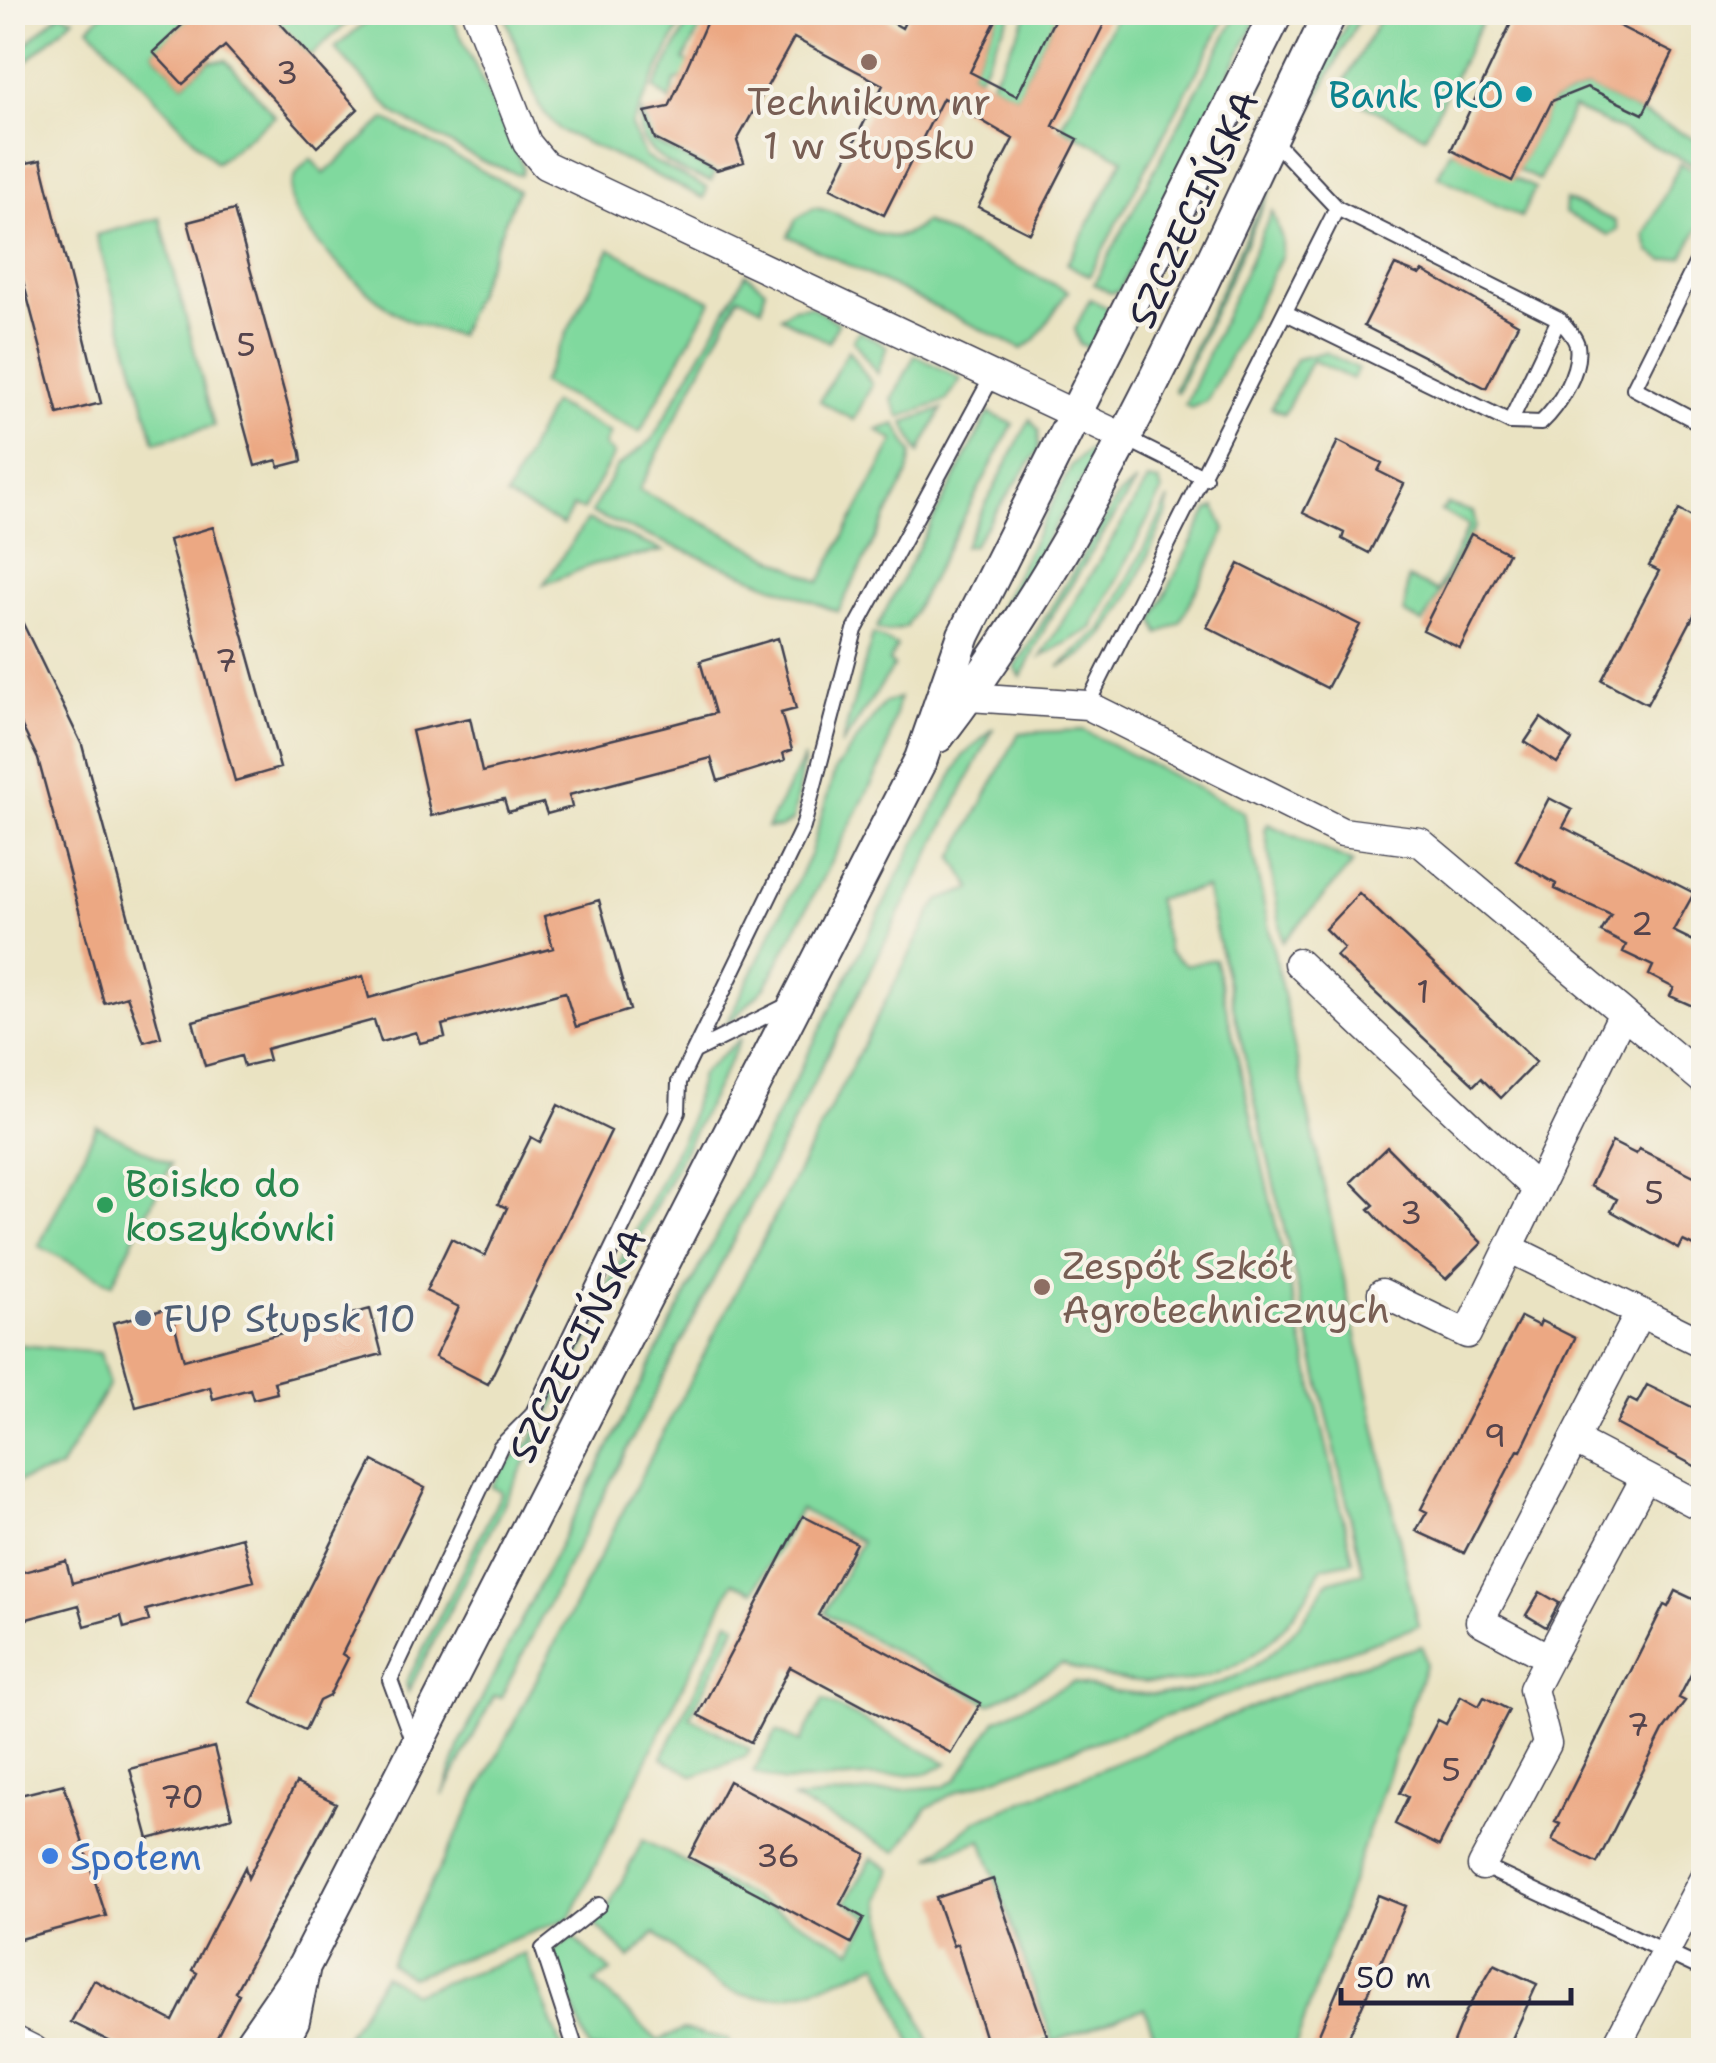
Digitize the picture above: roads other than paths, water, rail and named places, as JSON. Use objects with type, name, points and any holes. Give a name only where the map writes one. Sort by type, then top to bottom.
[{"type":"street","points":[[476,12],[527,142],[545,165],[1128,439]]},
{"type":"street","name":"SZCZECIŃSKA","points":[[246,2050],[304,1966],[921,759],[964,635],[1277,12]]},
{"type":"street","name":"SZCZECIŃSKA","points":[[921,759],[1002,654],[1128,439],[1331,12]]},
{"type":"street","points":[[968,697],[1087,705],[1342,832],[1420,842],[1704,1081]]},
{"type":"street","points":[[1298,963],[1536,1188]]},
{"type":"street","points":[[1382,1292],[1467,1334],[1623,1013]]},
{"type":"street","points":[[1509,1248],[1704,1344]]},
{"type":"street","points":[[1548,1658],[1480,1621],[1640,1314]]},
{"type":"street","points":[[1574,1440],[1704,1508]]},
{"type":"street","points":[[1482,1866],[1546,1744],[1533,1689],[1646,1478]]},
{"type":"street","points":[[1614,2050],[1704,1878]]},
{"type":"street","name":"SZCZECIŃSKA","points":[[277,2050],[293,2020],[304,1966]]},
{"type":"street","points":[[12,2039],[34,2050]]},
{"type":"lane","points":[[1269,137],[1337,208],[1559,318],[1577,342],[1576,367],[1553,412],[1541,422],[1510,422],[1286,313]]},
{"type":"lane","points":[[1087,705],[1205,478],[1337,208]]},
{"type":"lane","points":[[1704,248],[1634,388],[1704,425]]},
{"type":"lane","points":[[1510,422],[1559,318]]},
{"type":"lane","points":[[416,1750],[390,1680],[500,1448],[532,1415],[678,1112],[678,1082],[803,827],[857,626],[992,377]]},
{"type":"lane","points":[[1128,439],[1205,478]]},
{"type":"lane","points":[[694,1051],[798,1000]]},
{"type":"lane","points":[[1482,1866],[1704,1970]]},
{"type":"lane","points":[[576,2050],[543,1949],[599,1905]]},
{"type":"place","name":"Technikum nr 1 w Słupsku","points":[[869,62]]},
{"type":"place","name":"Bank PKO","points":[[1524,94]]},
{"type":"place","name":"Boisko do koszykówki","points":[[105,1205]]},
{"type":"place","name":"Zespół Szkół Agrotechnicznych","points":[[1042,1287]]},
{"type":"place","name":"FUP Słupsk 10","points":[[143,1318]]},
{"type":"place","name":"Społem","points":[[50,1856]]}]
